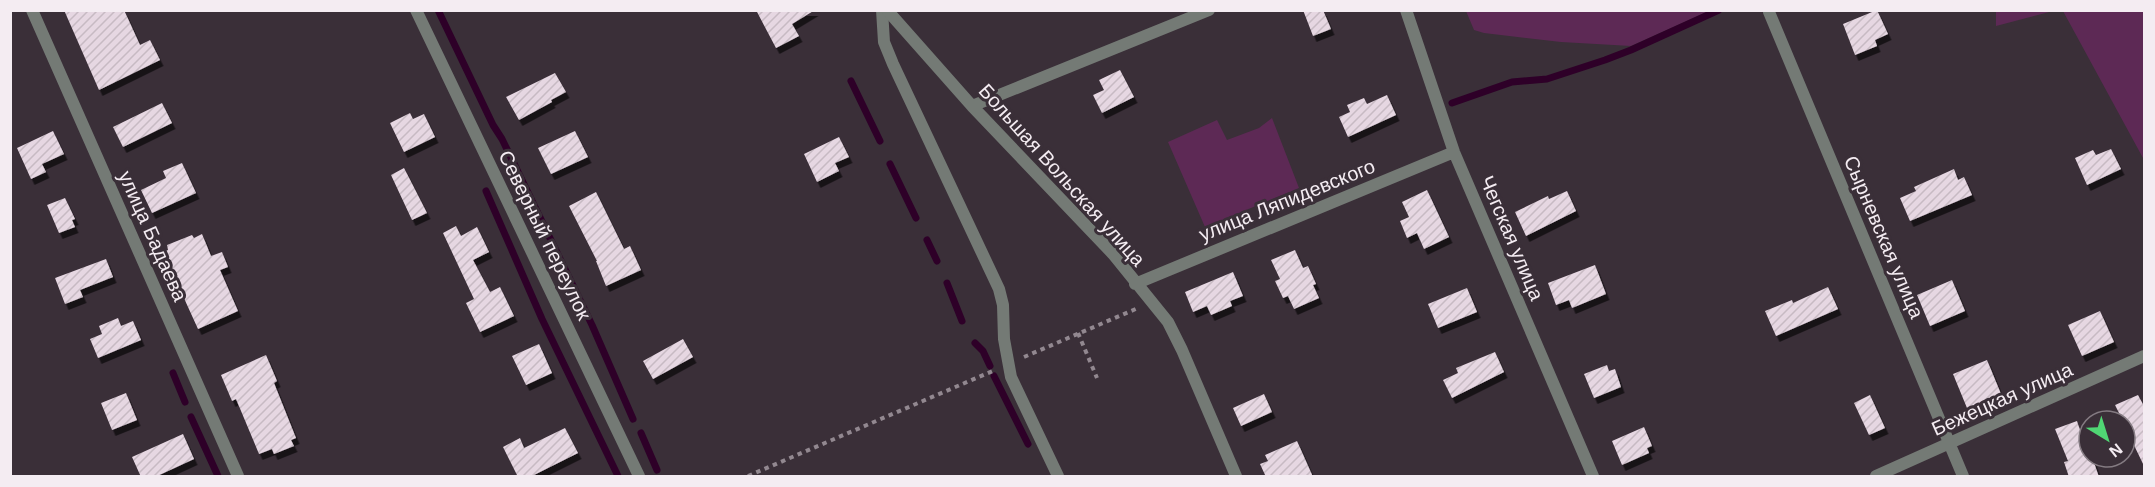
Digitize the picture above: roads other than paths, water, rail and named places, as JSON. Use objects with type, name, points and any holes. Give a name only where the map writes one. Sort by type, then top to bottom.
[{"type":"street","name":"улица Бадаева","points":[[32,10],[238,477]]},
{"type":"street","name":"Северный переулок","points":[[416,10],[639,477]]},
{"type":"street","name":"Большая Вольская улица","points":[[885,10],[972,106],[1113,254],[1150,303],[1168,322],[1236,477]]},
{"type":"street","points":[[885,10],[884,42],[892,64],[999,290],[1003,305],[1004,339],[1017,392],[1058,477]]},
{"type":"street","points":[[972,106],[1209,10]]},
{"type":"street","name":"Чегская улица","points":[[1406,10],[1454,152],[1593,477]]},
{"type":"street","name":"Сырневская улица","points":[[1769,12],[1963,477]]},
{"type":"street","name":"улица Ляпидевского","points":[[1135,284],[1454,152]]},
{"type":"street","name":"Бежецкая улица","points":[[1876,477],[2145,356]]},
{"type":"waterway","points":[[438,10],[592,325],[633,419]]},
{"type":"waterway","points":[[1452,103],[1512,82],[1547,79],[1605,60],[1719,10]]},
{"type":"waterway","points":[[851,81],[880,141]]},
{"type":"waterway","points":[[890,164],[916,218]]},
{"type":"waterway","points":[[486,191],[542,319],[618,476]]},
{"type":"waterway","points":[[927,240],[937,261]]},
{"type":"waterway","points":[[947,283],[962,321]]},
{"type":"waterway","points":[[975,343],[983,351],[990,366]]},
{"type":"waterway","points":[[173,373],[185,402]]},
{"type":"waterway","points":[[994,376],[1028,444]]},
{"type":"waterway","points":[[191,417],[218,476]]},
{"type":"waterway","points":[[641,433],[657,470]]}]
